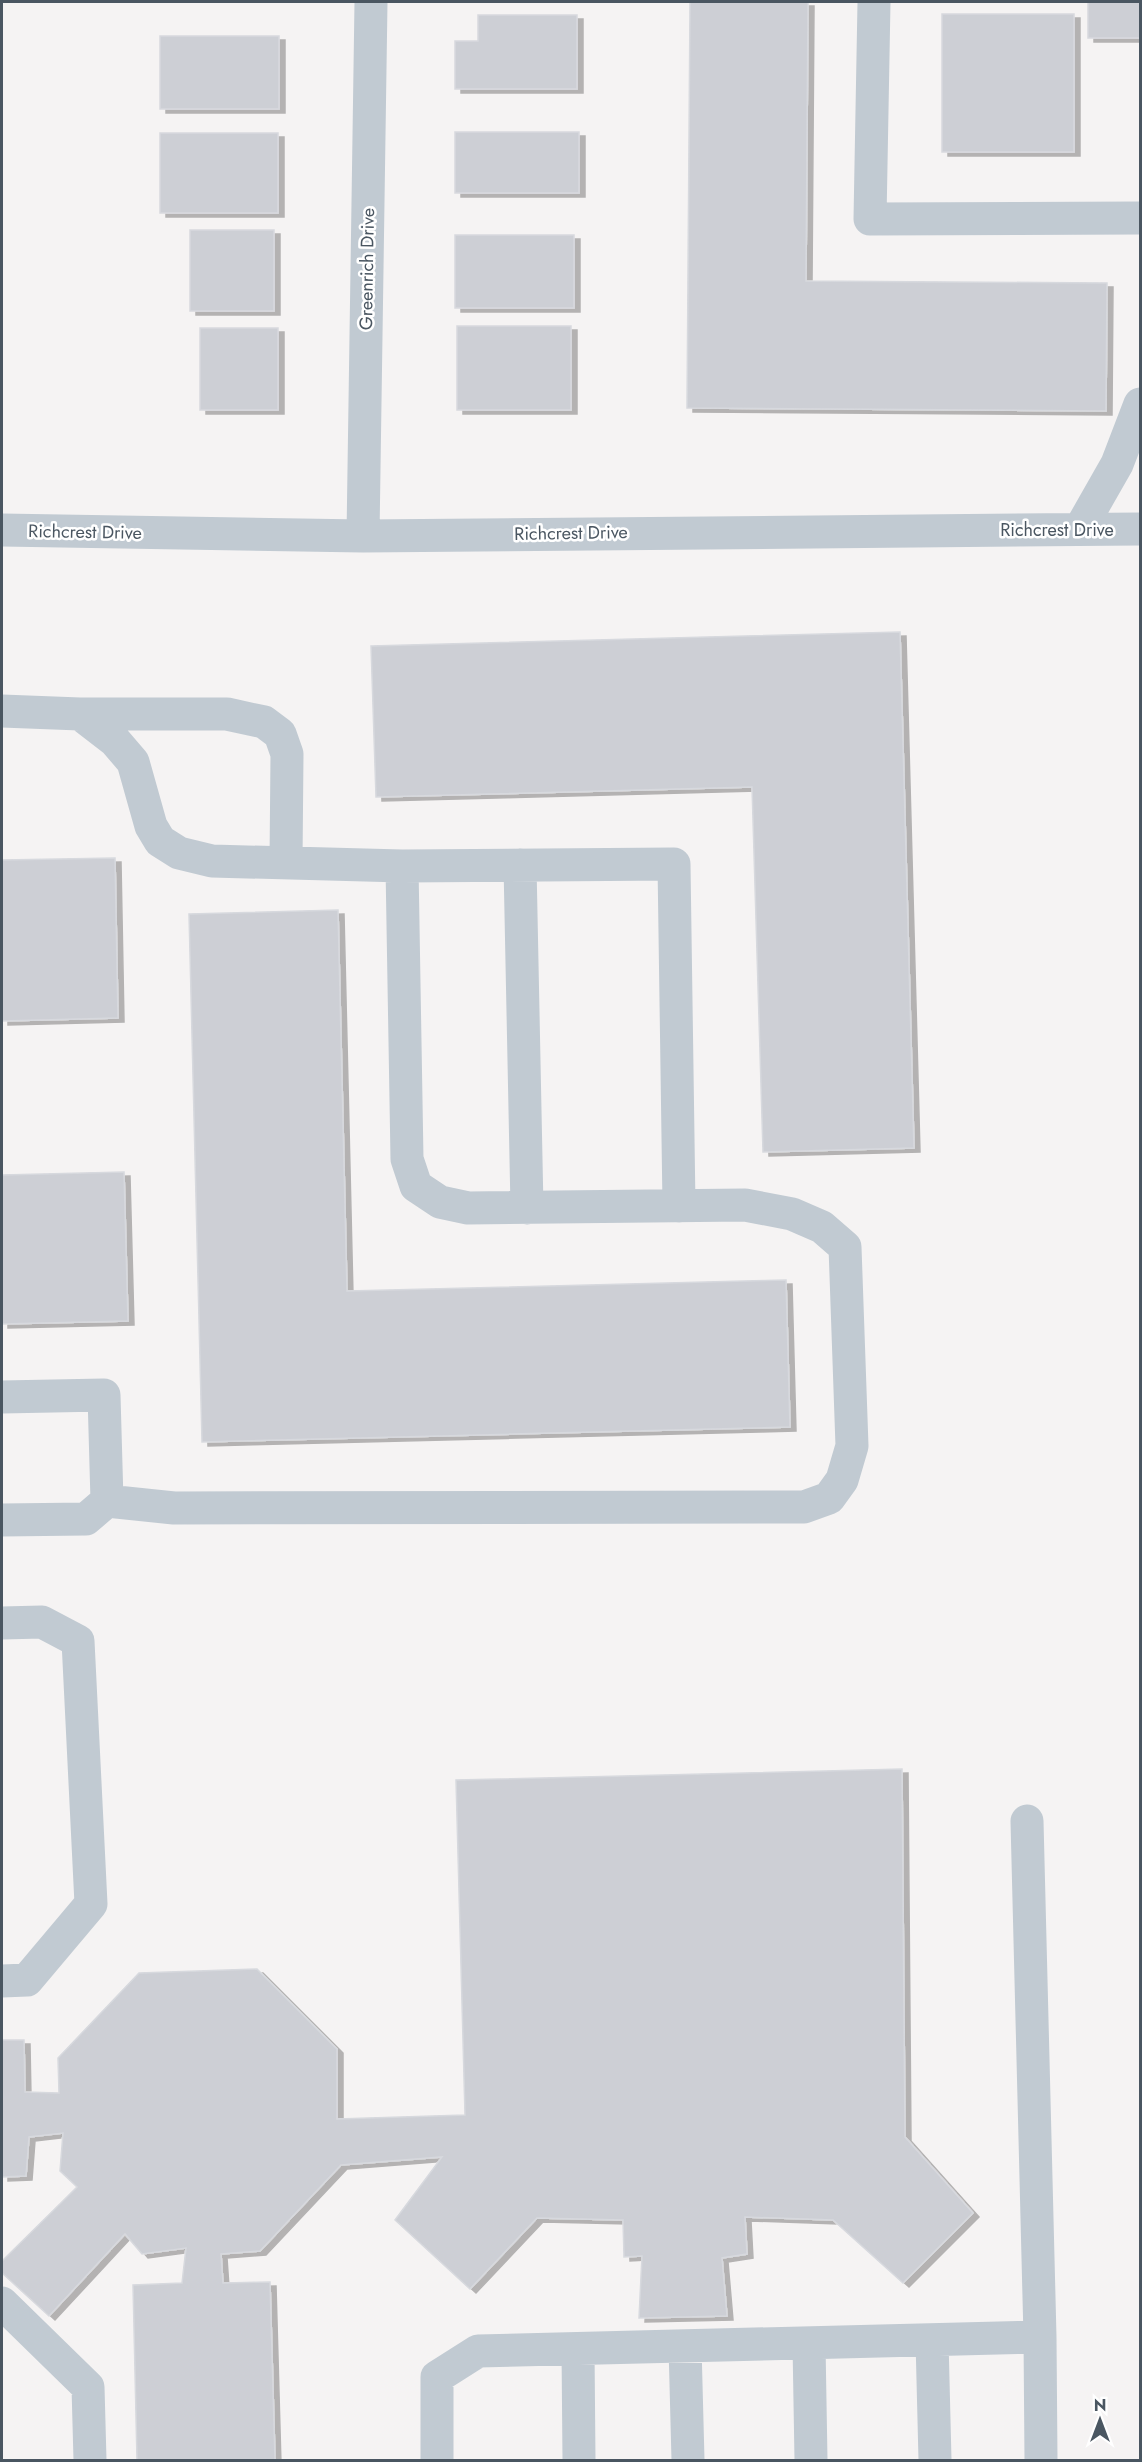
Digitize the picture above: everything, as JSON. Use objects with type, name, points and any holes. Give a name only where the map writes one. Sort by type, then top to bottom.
[{"type":"street","name":"Greenrich Drive","points":[[363,536],[371,2]]},
{"type":"street","points":[[874,2],[870,219],[1140,218]]},
{"type":"street","points":[[1080,530],[1117,464],[1140,404]]},
{"type":"street","name":"Richcrest Drive","points":[[2,530],[363,536],[1140,529]]},
{"type":"street","points":[[2,711],[80,714],[227,714],[264,722],[280,734],[287,754],[286,863]]},
{"type":"street","points":[[80,714],[115,741],[133,762],[151,826],[160,841],[179,853],[212,861],[402,866],[674,864],[679,1206]]},
{"type":"street","points":[[520,865],[528,1208]]},
{"type":"street","points":[[2,1520],[86,1520],[107,1501],[174,1508],[804,1507],[829,1498],[842,1480],[852,1446],[845,1247],[822,1227],[792,1214],[745,1205],[468,1208],[440,1202],[416,1186],[406,1159],[402,866]]},
{"type":"street","points":[[2,1396],[104,1395],[107,1501]]},
{"type":"street","points":[[2,1623],[42,1622],[78,1641],[91,1904],[27,1980],[2,1982]]},
{"type":"street","points":[[1027,1821],[1041,2460]]},
{"type":"street","points":[[2,2303],[88,2387],[90,2460]]},
{"type":"street","points":[[437,2460],[437,2377],[477,2351],[1040,2337]]},
{"type":"street","points":[[932,2340],[935,2460]]},
{"type":"street","points":[[809,2344],[811,2460]]},
{"type":"street","points":[[685,2346],[688,2460]]},
{"type":"street","points":[[578,2349],[579,2460]]},
{"type":"building","points":[[690,2],[808,2],[806,281],[1107,283],[1106,411],[687,408]]},
{"type":"building","points":[[1088,2],[1140,2],[1140,38],[1088,38]]},
{"type":"building","points":[[942,14],[1074,14],[1074,152],[942,152]]},
{"type":"building","points":[[478,15],[577,15],[577,89],[455,89],[455,41],[478,41]]},
{"type":"building","points":[[160,36],[279,36],[279,109],[160,109]]},
{"type":"building","points":[[455,132],[579,132],[579,193],[455,193]]},
{"type":"building","points":[[160,133],[278,133],[278,213],[160,213]]},
{"type":"building","points":[[190,230],[274,230],[274,311],[190,311]]},
{"type":"building","points":[[455,235],[574,235],[574,308],[455,308]]},
{"type":"building","points":[[457,326],[571,326],[571,410],[457,410]]},
{"type":"building","points":[[200,328],[278,328],[278,410],[200,410]]},
{"type":"building","points":[[900,632],[914,1148],[763,1152],[752,787],[376,797],[371,646]]},
{"type":"building","points":[[115,858],[118,1018],[2,1021],[2,860]]},
{"type":"building","points":[[338,910],[347,1291],[786,1280],[790,1427],[202,1442],[189,914]]},
{"type":"building","points":[[124,1172],[128,1321],[2,1324],[2,1175]]},
{"type":"building","points":[[902,1769],[905,2137],[973,2213],[903,2283],[833,2220],[745,2217],[747,2254],[722,2258],[727,2316],[639,2318],[642,2256],[624,2257],[623,2220],[537,2218],[470,2289],[395,2220],[442,2157],[341,2165],[260,2251],[221,2254],[223,2283],[270,2282],[275,2460],[137,2460],[133,2285],[182,2283],[186,2248],[142,2254],[125,2234],[49,2316],[2,2273],[2,2261],[77,2187],[60,2171],[63,2133],[29,2137],[26,2176],[2,2177],[2,2040],[24,2040],[25,2092],[59,2093],[58,2058],[139,1973],[257,1969],[337,2049],[337,2119],[465,2115],[456,1780]]}]
